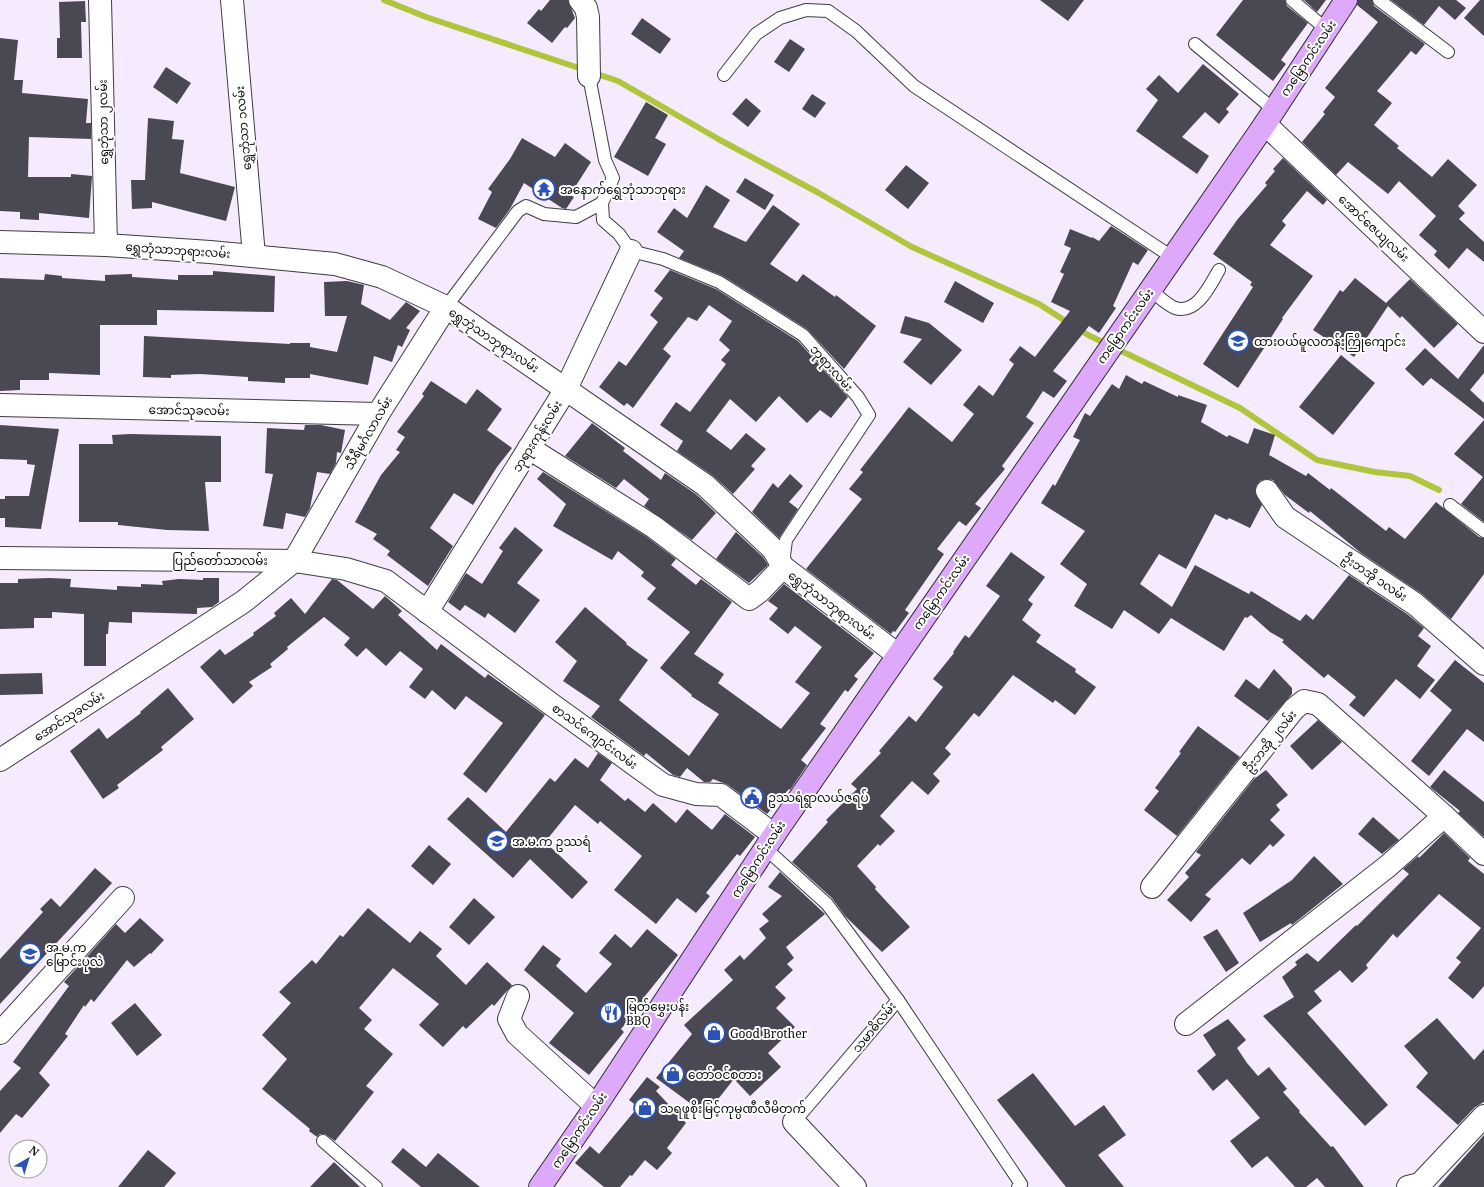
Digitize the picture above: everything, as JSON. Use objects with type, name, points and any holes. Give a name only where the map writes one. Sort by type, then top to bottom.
[{"type":"main road","name":"ကမြောကင်းလမ်း","points":[[540,1187],[596,1106],[769,841],[1269,117],[1346,0]]},
{"type":"street","name":"ရွှေဘုံသာ ၂လမ်း","points":[[100,0],[106,245]]},
{"type":"street","name":"ရွှေဘုံသာ ၁လမ်း","points":[[232,0],[254,256]]},
{"type":"street","points":[[580,0],[586,8],[588,16],[589,76]]},
{"type":"street","name":"အောင်ဇေယျလမ်း","points":[[1269,117],[1484,332]]},
{"type":"street","name":"ရွှေဘုံသာဘုရားလမ်း","points":[[0,242],[106,245],[254,256],[335,264],[382,277],[446,307],[705,485],[773,549],[783,567],[898,654]]},
{"type":"street","name":"ဘုရားကုန်းလမ်း","points":[[427,612],[566,389],[631,251]]},
{"type":"street","name":"သီရီမင်္ဂလာလမ်း","points":[[294,561],[378,414],[446,307]]},
{"type":"street","name":"အောင်သုခလမ်း","points":[[0,405],[378,414]]},
{"type":"street","points":[[530,448],[654,527],[749,599],[760,591],[783,567]]},
{"type":"street","name":"ဦးဘအို ၁လမ်း","points":[[1267,491],[1286,517],[1415,604],[1484,664]]},
{"type":"street","name":"ပြည်တော်သာလမ်း","points":[[0,558],[294,561],[346,569],[386,581],[427,612]]},
{"type":"street","name":"အောင်သုခလမ်း","points":[[0,760],[243,602],[294,561]]},
{"type":"street","name":"စာသင်ကျောင်းလမ်း","points":[[427,612],[662,785],[696,794],[722,795],[769,841]]},
{"type":"street","name":"ဦးဘအို ၂လမ်း","points":[[1152,887],[1294,709],[1304,700],[1318,704],[1444,816],[1484,854]]},
{"type":"street","points":[[1186,1024],[1388,866],[1444,816]]},
{"type":"street","points":[[0,1033],[123,898]]},
{"type":"street","points":[[518,996],[509,1019],[516,1034],[596,1106]]},
{"type":"street","points":[[1417,1186],[1484,1116]]},
{"type":"street","name":"သမာဓိလမ်း","points":[[794,1122],[855,1187]]},
{"type":"lane","points":[[1292,0],[1327,30]]},
{"type":"lane","points":[[1379,0],[1448,52]]},
{"type":"lane","points":[[724,75],[756,34],[780,18],[806,10],[828,11],[856,31],[914,86],[1172,258]]},
{"type":"lane","points":[[1195,44],[1269,117]]},
{"type":"lane","points":[[589,76],[604,160],[613,178],[602,203],[604,220],[619,234],[631,251]]},
{"type":"lane","points":[[446,307],[518,211],[526,206],[544,214],[576,217],[602,203]]},
{"type":"lane","name":"ဘုရားလမ်း","points":[[631,251],[663,259],[719,282],[803,335],[858,397],[869,415],[786,540],[783,567]]},
{"type":"lane","points":[[1150,290],[1176,308],[1189,308],[1202,297],[1219,270]]},
{"type":"lane","points":[[1450,505],[1484,531]]},
{"type":"lane","name":"သမာဓိလမ်း","points":[[769,841],[827,904],[898,1000],[794,1122]]},
{"type":"lane","points":[[898,1000],[1021,1184],[1018,1187]]},
{"type":"lane","points":[[323,1141],[376,1187]]},
{"type":"building","points":[[550,0],[568,0],[575,18],[567,28],[565,27],[552,43],[527,23],[539,9],[541,11]]},
{"type":"building","points":[[1040,0],[1084,0],[1068,21]]},
{"type":"building","points":[[1243,0],[1285,0],[1287,6],[1308,23],[1281,60],[1286,64],[1273,81],[1216,35]]},
{"type":"building","points":[[1304,0],[1326,0],[1317,12]]},
{"type":"building","points":[[1358,0],[1372,0],[1374,6],[1425,44],[1416,55],[1411,51],[1377,91],[1392,103],[1374,125],[1399,146],[1397,148],[1432,177],[1448,159],[1477,185],[1458,206],[1465,213],[1459,219],[1484,242],[1484,262],[1467,248],[1449,269],[1434,255],[1437,251],[1419,235],[1436,216],[1399,181],[1388,194],[1348,162],[1336,175],[1302,142],[1325,114],[1323,112],[1335,97],[1325,88],[1378,22],[1357,5]]},
{"type":"building","points":[[1391,0],[1456,0],[1466,8],[1455,20],[1439,6],[1424,25]]},
{"type":"building","points":[[1480,0],[1484,0],[1484,36],[1464,18]]},
{"type":"building","points":[[85,1],[86,22],[81,22],[82,58],[57,58],[57,38],[60,38],[59,2]]},
{"type":"building","points":[[642,18],[671,39],[660,54],[631,34]]},
{"type":"building","points":[[0,38],[18,40],[14,80],[23,80],[22,93],[88,99],[86,123],[91,123],[91,139],[29,137],[28,177],[71,177],[71,174],[92,176],[89,218],[39,213],[39,220],[20,219],[20,212],[0,211]]},
{"type":"building","points":[[790,39],[805,49],[789,72],[774,62]]},
{"type":"building","points":[[1203,64],[1239,94],[1226,109],[1229,112],[1219,124],[1205,112],[1182,137],[1209,156],[1197,174],[1136,131],[1158,100],[1146,89],[1159,75],[1178,93]]},
{"type":"building","points":[[166,67],[191,83],[177,104],[153,87]]},
{"type":"building","points":[[812,94],[826,103],[815,118],[802,109]]},
{"type":"building","points":[[746,98],[761,111],[748,127],[732,114]]},
{"type":"building","points":[[646,102],[668,115],[655,138],[666,144],[648,176],[614,157]]},
{"type":"building","points":[[148,118],[174,121],[172,139],[184,140],[180,173],[235,187],[226,221],[152,202],[152,208],[132,209],[131,180],[145,180]]},
{"type":"building","points":[[522,138],[555,157],[565,143],[591,162],[570,195],[574,197],[566,209],[562,208],[524,183],[510,209],[496,228],[478,219],[492,192],[488,189],[510,159]]},
{"type":"building","points":[[1283,158],[1327,200],[1323,205],[1307,191],[1282,221],[1286,225],[1270,245],[1313,276],[1282,318],[1283,319],[1238,388],[1203,364],[1253,287],[1250,285],[1252,282],[1213,254],[1237,220],[1267,185],[1265,183],[1275,171],[1273,169]]},
{"type":"building","points":[[906,165],[929,183],[908,209],[885,190]]},
{"type":"building","points":[[745,178],[774,195],[765,210],[736,192]]},
{"type":"building","points":[[706,185],[730,200],[713,227],[746,242],[773,205],[800,224],[770,264],[797,282],[803,274],[835,297],[836,295],[876,326],[844,369],[807,329],[723,276],[679,258],[684,251],[657,232],[674,208],[687,218]]},
{"type":"building","points":[[1111,226],[1148,250],[1138,265],[1133,262],[1113,306],[1116,308],[1099,333],[1089,326],[1053,371],[1067,381],[1054,398],[1043,391],[1026,417],[1034,423],[1002,466],[1005,469],[975,504],[981,508],[966,526],[959,521],[937,549],[944,554],[905,610],[909,613],[895,632],[893,631],[891,634],[806,569],[862,499],[849,489],[863,472],[860,470],[909,407],[952,442],[974,414],[963,405],[979,385],[993,396],[1014,364],[1009,360],[1020,346],[1035,357],[1070,311],[1051,302],[1064,274],[1060,272],[1071,248],[1064,245],[1070,229],[1099,241]]},
{"type":"building","points":[[670,270],[716,289],[798,341],[848,397],[831,418],[820,410],[807,423],[779,396],[756,422],[730,399],[706,431],[731,450],[746,433],[766,449],[751,466],[755,469],[733,494],[712,475],[677,451],[683,441],[660,425],[676,402],[690,412],[726,364],[721,360],[730,350],[719,340],[732,321],[709,305],[697,321],[688,317],[663,349],[671,356],[633,408],[627,403],[624,406],[599,387],[619,361],[626,366],[658,322],[650,315],[663,298],[654,291]]},
{"type":"building","points":[[213,271],[275,276],[274,312],[157,310],[157,325],[100,325],[100,375],[49,373],[49,380],[20,380],[20,390],[0,391],[0,278],[44,280],[45,274],[62,276],[62,278],[105,281],[105,275],[132,274],[132,277],[178,280],[178,275],[213,275]]},
{"type":"building","points":[[1355,278],[1386,303],[1410,279],[1458,324],[1434,348],[1402,316],[1400,318],[1388,306],[1354,357],[1313,330],[1340,290],[1343,292]]},
{"type":"building","points":[[347,281],[364,285],[361,304],[390,320],[406,302],[420,311],[406,328],[410,330],[402,347],[398,345],[392,362],[374,356],[368,385],[310,374],[310,378],[285,378],[285,383],[248,381],[248,377],[200,374],[171,375],[171,378],[143,377],[144,336],[290,344],[310,343],[310,347],[337,352],[347,316],[325,316],[324,282]]},
{"type":"building","points":[[955,281],[994,303],[983,323],[944,302]]},
{"type":"building","points":[[905,316],[929,323],[962,350],[931,385],[903,362],[922,339],[900,333]]},
{"type":"building","points":[[1484,345],[1484,373],[1470,390],[1484,403],[1484,419],[1431,378],[1423,386],[1405,369],[1425,348],[1458,379]]},
{"type":"building","points":[[1341,355],[1375,383],[1333,435],[1299,407]]},
{"type":"building","points":[[1126,375],[1142,384],[1144,381],[1178,397],[1178,395],[1207,405],[1201,422],[1227,437],[1229,435],[1248,444],[1254,428],[1275,435],[1269,455],[1306,476],[1308,473],[1330,490],[1331,488],[1386,531],[1389,527],[1405,539],[1436,502],[1479,537],[1484,538],[1484,574],[1451,619],[1422,594],[1361,553],[1310,511],[1309,513],[1285,495],[1273,480],[1266,479],[1260,481],[1256,486],[1255,492],[1262,505],[1250,528],[1229,518],[1227,520],[1215,514],[1186,569],[1159,554],[1140,584],[1172,607],[1195,565],[1249,594],[1251,591],[1300,621],[1306,614],[1313,620],[1349,575],[1407,614],[1424,628],[1418,636],[1431,646],[1417,666],[1435,680],[1420,699],[1396,679],[1364,717],[1349,705],[1356,697],[1328,674],[1324,678],[1282,642],[1284,640],[1270,632],[1251,615],[1247,618],[1245,617],[1224,651],[1171,618],[1159,634],[1124,610],[1112,629],[1074,606],[1087,584],[1060,564],[1085,531],[1041,503],[1053,484],[1055,486],[1080,440],[1073,437],[1085,413],[1090,416],[1112,384],[1119,389]]},
{"type":"building","points":[[431,381],[466,404],[477,389],[502,409],[487,430],[512,448],[497,467],[473,505],[454,493],[430,528],[453,546],[428,586],[387,555],[390,551],[373,539],[377,534],[355,522],[381,475],[400,452],[396,450],[405,437],[397,432],[424,396],[422,394]]},
{"type":"building","points":[[1484,420],[1484,522],[1461,504],[1483,477],[1454,454]]},
{"type":"building","points":[[592,423],[625,448],[623,451],[661,480],[665,473],[697,495],[716,513],[692,540],[644,506],[649,499],[624,479],[616,488],[565,456]]},
{"type":"building","points":[[0,425],[59,429],[41,529],[5,527],[5,518],[0,518],[0,499],[5,499],[5,496],[29,496],[35,465],[27,464],[27,460],[0,459]]},
{"type":"building","points":[[305,425],[321,425],[345,430],[341,453],[337,452],[336,463],[330,474],[317,472],[310,508],[305,517],[286,513],[283,529],[263,526],[273,474],[265,473],[267,428],[304,430]]},
{"type":"building","points":[[112,435],[221,436],[221,482],[205,482],[209,531],[167,530],[118,525],[118,522],[79,522],[79,444],[113,444]]},
{"type":"building","points":[[543,472],[647,537],[676,559],[671,565],[696,585],[701,579],[732,602],[694,654],[724,674],[718,683],[781,729],[810,693],[795,682],[822,647],[795,626],[788,634],[769,619],[778,608],[768,601],[784,584],[874,653],[854,676],[858,679],[848,692],[845,690],[820,724],[826,728],[801,760],[807,765],[790,790],[789,789],[767,814],[728,785],[713,779],[710,782],[704,782],[687,768],[680,777],[673,775],[646,753],[644,756],[591,717],[600,706],[563,681],[577,661],[555,642],[585,607],[627,643],[626,644],[648,660],[619,700],[635,713],[689,756],[719,714],[691,696],[692,695],[660,668],[690,632],[647,599],[656,588],[641,576],[644,572],[618,551],[612,560],[553,526],[566,504],[537,479]]},
{"type":"building","points":[[790,474],[803,486],[789,502],[798,509],[779,538],[752,512],[773,483],[778,488]]},
{"type":"building","points":[[515,527],[543,550],[517,583],[540,600],[515,633],[488,613],[485,618],[465,605],[460,611],[448,602],[466,573],[482,584],[503,551],[499,548]]},
{"type":"building","points":[[736,532],[763,557],[768,565],[749,583],[716,559]]},
{"type":"building","points":[[1011,552],[1045,577],[1028,600],[1033,604],[1022,620],[1041,635],[1036,642],[1076,669],[1075,672],[1096,687],[1075,715],[1055,700],[1053,703],[1013,675],[979,717],[974,713],[945,748],[951,754],[933,774],[940,781],[928,795],[912,781],[880,816],[895,831],[880,846],[878,844],[857,866],[876,887],[875,889],[910,927],[882,952],[845,916],[832,898],[792,862],[828,822],[826,820],[857,789],[851,784],[881,753],[879,751],[909,716],[916,722],[943,687],[933,679],[954,653],[953,652],[965,635],[969,638],[1000,596],[986,586]]},
{"type":"building","points":[[203,578],[219,578],[219,602],[212,607],[197,608],[197,614],[132,612],[132,623],[109,622],[108,634],[106,634],[106,666],[84,666],[84,614],[52,612],[52,618],[34,618],[34,628],[0,629],[0,583],[18,583],[18,579],[71,579],[70,587],[117,590],[117,586],[141,587],[141,584],[163,585],[162,581],[179,579],[203,580]]},
{"type":"building","points":[[332,579],[337,580],[373,609],[385,596],[402,611],[398,615],[437,650],[441,644],[485,678],[488,674],[545,715],[486,793],[463,774],[503,723],[466,696],[455,710],[432,690],[425,699],[409,687],[423,669],[400,651],[386,666],[366,648],[357,657],[344,645],[350,638],[324,617],[287,647],[288,649],[270,664],[272,667],[249,682],[253,686],[233,704],[200,667],[220,649],[225,655],[254,635],[253,633],[276,616],[274,613],[291,598],[305,614]]},
{"type":"building","points":[[1455,660],[1484,683],[1484,742],[1467,729],[1429,776],[1411,761],[1452,710],[1430,691]]},
{"type":"building","points":[[1274,669],[1292,688],[1292,694],[1268,721],[1234,696],[1246,679],[1259,689]]},
{"type":"building","points":[[42,673],[43,694],[0,695],[0,674]]},
{"type":"building","points":[[168,688],[194,719],[161,747],[163,750],[117,785],[119,788],[103,799],[70,751],[99,728],[107,739],[141,713],[140,712]]},
{"type":"building","points":[[1318,720],[1342,742],[1312,770],[1290,746]]},
{"type":"building","points":[[1198,726],[1240,757],[1177,836],[1144,810],[1159,791],[1155,788],[1181,753],[1179,752]]},
{"type":"building","points":[[598,753],[612,763],[600,780],[625,801],[628,798],[645,812],[653,803],[676,823],[687,809],[712,830],[725,814],[755,837],[740,856],[737,854],[706,893],[710,896],[696,913],[677,898],[656,924],[614,890],[642,856],[600,821],[598,824],[575,805],[545,842],[588,882],[572,899],[530,859],[513,878],[447,819],[468,797],[506,832],[550,778],[555,782],[575,758],[588,768]]},
{"type":"building","points":[[1266,770],[1288,795],[1276,805],[1280,810],[1270,820],[1285,835],[1273,847],[1270,844],[1250,865],[1242,858],[1205,895],[1211,899],[1191,922],[1167,900],[1189,877],[1185,873],[1201,855],[1196,852],[1254,779]]},
{"type":"building","points":[[1444,770],[1484,802],[1484,837],[1458,813],[1460,811],[1430,787]]},
{"type":"building","points":[[1373,817],[1399,840],[1382,854],[1358,834]]},
{"type":"building","points":[[1444,833],[1470,858],[1468,861],[1484,874],[1484,986],[1473,999],[1448,978],[1461,962],[1456,958],[1481,928],[1439,894],[1397,938],[1393,934],[1366,965],[1368,968],[1352,983],[1340,970],[1314,991],[1322,1001],[1307,1013],[1388,1105],[1365,1126],[1263,1016],[1294,997],[1282,977],[1297,965],[1295,962],[1307,953],[1318,962],[1356,925],[1357,926],[1409,874],[1403,869],[1418,856],[1419,858]]},
{"type":"building","points":[[429,845],[451,864],[433,885],[411,866]]},
{"type":"building","points":[[1314,856],[1343,884],[1292,925],[1291,923],[1260,942],[1243,913],[1292,880]]},
{"type":"building","points":[[95,868],[112,883],[0,1004],[0,959],[43,912],[40,909],[51,898],[60,907]]},
{"type":"building","points":[[780,872],[825,914],[786,947],[794,958],[787,964],[793,970],[775,987],[786,998],[776,1008],[795,1027],[768,1053],[781,1067],[750,1096],[734,1079],[711,1108],[703,1101],[698,1109],[656,1078],[692,1034],[684,1025],[733,980],[724,970],[740,955],[744,960],[766,938],[759,929],[769,921],[762,914],[782,896],[768,887]]},
{"type":"building","points":[[474,898],[495,917],[469,945],[449,927]]},
{"type":"building","points":[[368,908],[410,943],[420,931],[442,949],[436,956],[466,985],[487,962],[512,985],[494,1006],[492,1004],[466,1029],[463,1026],[443,1047],[419,1025],[439,1004],[393,968],[359,1008],[372,1020],[364,1029],[393,1054],[366,1086],[374,1092],[335,1141],[325,1134],[320,1134],[317,1137],[309,1131],[310,1129],[262,1089],[287,1059],[262,1035],[291,1003],[279,992],[312,960],[316,964],[340,935],[343,937]]},
{"type":"building","points":[[140,918],[164,940],[151,954],[150,953],[134,967],[127,960],[94,1002],[91,999],[85,1007],[84,1005],[65,1034],[68,1036],[39,1073],[50,1085],[22,1118],[16,1114],[0,1133],[0,1091],[21,1068],[13,1062],[69,986],[64,982],[116,924],[125,933]]},
{"type":"building","points":[[647,929],[678,955],[645,996],[648,998],[621,1029],[624,1032],[589,1075],[549,1043],[574,1013],[524,970],[543,945],[561,959],[556,966],[586,993],[612,964],[599,953],[615,934],[631,948]]},
{"type":"building","points":[[1217,929],[1239,963],[1226,972],[1203,937]]},
{"type":"building","points":[[135,1003],[162,1035],[137,1056],[111,1023]]},
{"type":"building","points":[[1437,1018],[1474,1060],[1484,1049],[1484,1102],[1475,1107],[1458,1125],[1416,1087],[1428,1073],[1404,1046]]},
{"type":"building","points":[[1228,1019],[1246,1040],[1237,1048],[1247,1063],[1258,1076],[1269,1067],[1287,1089],[1283,1092],[1331,1147],[1333,1146],[1364,1187],[1325,1187],[1317,1178],[1306,1187],[1295,1187],[1267,1156],[1252,1168],[1230,1141],[1260,1118],[1227,1079],[1213,1091],[1197,1071],[1216,1055],[1203,1035]]},
{"type":"building","points":[[1033,1073],[1075,1126],[1104,1105],[1126,1135],[1098,1155],[1124,1187],[1066,1187],[997,1100]]},
{"type":"building","points":[[647,1077],[660,1087],[656,1091],[686,1123],[667,1148],[672,1153],[657,1170],[645,1160],[632,1176],[630,1175],[620,1187],[604,1187],[575,1163],[590,1146],[599,1154],[638,1107],[629,1100]]},
{"type":"building","points":[[1484,1135],[1484,1187],[1438,1187]]},
{"type":"building","points":[[403,1148],[426,1167],[438,1153],[480,1187],[421,1187],[391,1162]]},
{"type":"building","points":[[148,1150],[176,1173],[164,1187],[118,1187]]},
{"type":"building","points":[[334,1162],[360,1187],[310,1187]]},
{"type":"waterway","points":[[384,0],[426,17],[618,81],[720,140],[817,192],[912,247],[1039,304],[1070,324]]},
{"type":"waterway","points":[[1078,329],[1240,408],[1317,460],[1375,472],[1410,476],[1439,490]]},
{"type":"place","name":"အနောက်ရွှေဘုံသာဘုရား","points":[[544,189]]},
{"type":"place","name":"ထားဝယ်မူလတန်းကြိုကျောင်း","points":[[1238,341]]},
{"type":"place","name":"ဥဿရံရွာလယ်ဇရပ်","points":[[752,797]]},
{"type":"place","name":"အ.မ.က ဥဿရံ","points":[[497,841]]},
{"type":"place","name":"အ.မ.က မြောင်းပုလဲ","points":[[30,954]]},
{"type":"place","name":"မြတ်မွှေးပန်း BBQ","points":[[611,1013]]},
{"type":"place","name":"Good Brother","points":[[714,1033]]},
{"type":"place","name":"တော်ဝင်စတား","points":[[673,1074]]},
{"type":"place","name":"သရဖူစိုးမြင့်ကုမ္ပဏီလီမိတက်","points":[[645,1108]]}]
